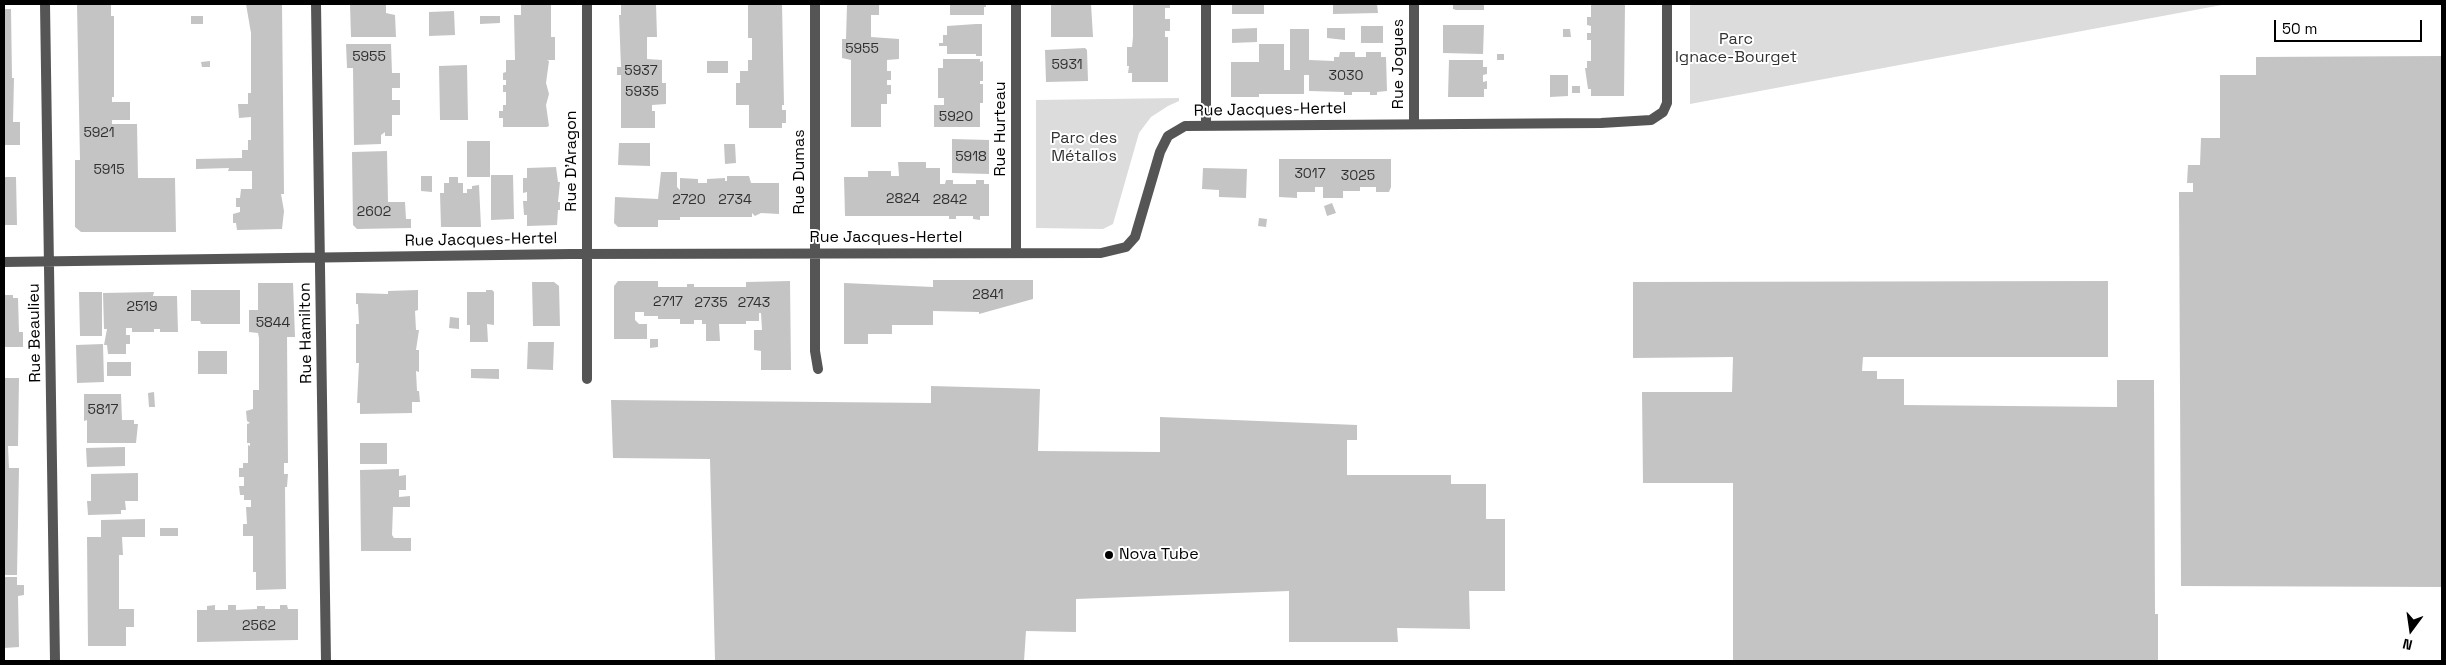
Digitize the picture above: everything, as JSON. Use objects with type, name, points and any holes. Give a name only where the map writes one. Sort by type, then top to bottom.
[{"type":"street","name":"Rue Beaulieu","points":[[45,4],[54,661]]},
{"type":"street","name":"Rue Hamilton","points":[[316,4],[326,661]]},
{"type":"street","name":"Rue D'Aragon","points":[[586,4],[587,379]]},
{"type":"street","name":"Rue Dumas","points":[[815,4],[815,351],[818,370]]},
{"type":"street","name":"Rue Hurteau","points":[[1016,4],[1016,253]]},
{"type":"street","points":[[1206,4],[1206,125]]},
{"type":"street","name":"Rue Jogues","points":[[1414,4],[1414,124]]},
{"type":"street","name":"Rue Jacques-Hertel","points":[[4,262],[587,254],[1101,254],[1126,247],[1135,237],[1140,226],[1160,152],[1168,136],[1185,126],[1639,122],[1651,120],[1663,112],[1667,103],[1667,4]]},
{"type":"green space","name":"Parc Ignace-Bourget","points":[[1690,4],[2227,4],[1690,104]]},
{"type":"green space","name":"Parc des Métallos","points":[[1179,98],[1179,101],[1151,117],[1139,133],[1113,224],[1103,229],[1036,228],[1036,100]]},
{"type":"building","points":[[77,4],[111,4],[111,16],[114,16],[114,97],[112,97],[112,102],[130,102],[130,120],[112,120],[112,124],[137,124],[138,178],[175,178],[176,232],[81,232],[75,227],[75,160],[80,160]]},
{"type":"building","points":[[246,4],[282,4],[284,194],[281,194],[284,211],[282,229],[237,230],[236,223],[233,223],[233,214],[240,212],[240,207],[236,207],[236,198],[240,198],[241,189],[252,189],[252,171],[228,171],[229,168],[196,169],[196,159],[242,158],[242,150],[248,150],[248,140],[251,140],[251,117],[239,118],[238,104],[248,104],[248,93],[251,93],[251,33]]},
{"type":"building","points":[[350,4],[386,4],[386,13],[395,15],[396,37],[351,37]]},
{"type":"building","points":[[521,4],[551,4],[551,37],[555,37],[555,60],[547,60],[549,61],[546,83],[549,94],[546,105],[549,126],[547,127],[503,127],[503,118],[499,118],[499,111],[503,111],[503,105],[506,105],[506,92],[503,92],[503,85],[506,85],[506,80],[503,80],[503,73],[506,72],[506,60],[515,60],[514,15],[521,15]]},
{"type":"building","points":[[621,4],[656,4],[657,37],[647,37],[647,59],[662,60],[662,83],[666,83],[666,104],[652,105],[652,111],[655,111],[655,128],[621,128],[621,75],[617,75],[617,67],[621,67],[619,15],[621,15]]},
{"type":"building","points":[[748,4],[782,4],[784,105],[782,105],[782,110],[786,110],[786,123],[782,123],[782,128],[749,128],[749,105],[736,105],[736,83],[740,83],[740,71],[748,71],[748,60],[752,60],[752,38],[748,38]]},
{"type":"building","points":[[847,4],[879,4],[879,15],[871,15],[871,37],[899,39],[899,59],[887,60],[887,71],[891,71],[891,80],[887,80],[887,85],[891,85],[891,94],[887,94],[887,104],[881,104],[881,127],[851,127],[851,60],[842,58],[842,39],[846,39]]},
{"type":"building","points":[[950,4],[986,4],[986,7],[984,7],[984,15],[950,15]]},
{"type":"building","points":[[1051,4],[1091,4],[1093,37],[1051,37]]},
{"type":"building","points":[[1133,4],[1170,4],[1170,8],[1165,8],[1165,19],[1170,19],[1170,31],[1165,31],[1165,37],[1168,37],[1168,82],[1132,82],[1132,73],[1128,73],[1129,66],[1127,66],[1127,47],[1132,47]]},
{"type":"building","points":[[1232,4],[1264,4],[1264,14],[1232,14]]},
{"type":"building","points":[[1333,4],[1377,4],[1378,13],[1333,14]]},
{"type":"building","points":[[1453,4],[1484,4],[1484,10],[1456,10],[1453,9]]},
{"type":"building","points":[[1591,4],[1625,4],[1624,96],[1591,96],[1591,89],[1588,89],[1585,68],[1587,68],[1587,61],[1591,61],[1591,40],[1587,40],[1587,33],[1591,33],[1591,26],[1587,25],[1587,17],[1591,17]]},
{"type":"building","points":[[4,9],[11,9],[12,78],[14,78],[13,122],[20,122],[20,145],[4,145]]},
{"type":"building","points":[[454,11],[455,35],[429,36],[429,12]]},
{"type":"building","points":[[191,16],[203,16],[203,24],[191,24]]},
{"type":"building","points":[[480,16],[500,16],[500,23],[480,24]]},
{"type":"building","points":[[982,24],[982,56],[976,56],[976,54],[947,54],[947,46],[939,46],[939,43],[943,43],[943,35],[947,35],[947,26]]},
{"type":"building","points":[[1443,25],[1484,25],[1483,54],[1443,53]]},
{"type":"building","points":[[1361,26],[1383,26],[1383,43],[1361,43]]},
{"type":"building","points":[[1257,28],[1257,42],[1232,43],[1232,29]]},
{"type":"building","points":[[1327,28],[1345,28],[1345,40],[1327,38]]},
{"type":"building","points":[[1290,29],[1309,29],[1309,60],[1334,61],[1334,57],[1339,57],[1340,52],[1355,52],[1355,57],[1366,57],[1366,52],[1381,52],[1381,57],[1386,57],[1387,91],[1377,92],[1377,95],[1370,95],[1370,92],[1352,92],[1352,95],[1344,95],[1344,92],[1309,91],[1309,75],[1304,75],[1304,94],[1259,94],[1259,97],[1231,97],[1231,62],[1259,62],[1259,44],[1284,44],[1284,70],[1290,70]]},
{"type":"building","points":[[1563,29],[1570,29],[1571,37],[1563,37]]},
{"type":"building","points":[[346,44],[391,44],[392,73],[400,73],[400,88],[392,88],[392,100],[400,100],[400,115],[392,115],[392,136],[385,136],[385,132],[381,135],[381,144],[354,145],[353,68],[347,68]]},
{"type":"building","points":[[1085,48],[1087,50],[1088,81],[1046,82],[1045,50]]},
{"type":"building","points":[[1497,54],[1504,54],[1504,60],[1497,60]]},
{"type":"building","points":[[2442,56],[2442,587],[2181,586],[2179,192],[2193,192],[2193,183],[2187,183],[2188,165],[2200,165],[2201,138],[2220,138],[2220,75],[2256,75],[2256,57]]},
{"type":"building","points":[[943,59],[980,59],[980,62],[983,61],[983,81],[980,81],[980,84],[983,84],[983,103],[980,103],[980,127],[934,127],[934,105],[944,105],[944,98],[938,98],[938,68],[943,68]]},
{"type":"building","points":[[1449,60],[1483,60],[1483,67],[1487,67],[1487,74],[1483,75],[1483,82],[1487,81],[1484,97],[1448,97]]},
{"type":"building","points":[[210,61],[210,67],[202,67],[201,62]]},
{"type":"building","points":[[707,61],[728,61],[728,73],[707,73]]},
{"type":"building","points":[[467,65],[468,120],[440,120],[439,66]]},
{"type":"building","points":[[1550,75],[1568,75],[1568,96],[1550,97]]},
{"type":"building","points":[[1572,86],[1580,86],[1580,93],[1572,93]]},
{"type":"building","points":[[952,139],[989,140],[989,174],[952,173]]},
{"type":"building","points":[[467,141],[490,141],[490,177],[467,177]]},
{"type":"building","points":[[619,143],[650,143],[650,166],[618,165]]},
{"type":"building","points":[[724,144],[735,144],[736,163],[725,164]]},
{"type":"building","points":[[387,151],[388,202],[405,202],[406,219],[411,219],[411,228],[357,229],[353,225],[352,152]]},
{"type":"building","points":[[1279,159],[1391,159],[1391,187],[1389,192],[1376,192],[1376,187],[1360,187],[1360,191],[1343,191],[1343,198],[1323,198],[1323,187],[1315,187],[1315,192],[1297,192],[1297,198],[1279,197]]},
{"type":"building","points":[[898,162],[926,162],[926,168],[940,168],[940,184],[945,184],[946,180],[953,180],[953,184],[976,184],[976,180],[984,180],[984,184],[989,184],[989,216],[980,216],[980,220],[973,219],[973,216],[956,216],[956,219],[949,219],[949,216],[845,216],[844,177],[868,177],[868,171],[891,171],[891,176],[899,176]]},
{"type":"building","points":[[556,167],[558,182],[560,182],[558,202],[560,202],[560,210],[558,210],[557,225],[527,226],[527,215],[524,215],[523,201],[527,201],[527,192],[523,193],[523,178],[527,178],[527,168]]},
{"type":"building","points":[[1203,168],[1247,169],[1246,198],[1219,197],[1219,190],[1202,189]]},
{"type":"building","points":[[661,172],[677,172],[677,187],[680,190],[680,178],[698,179],[698,183],[707,183],[707,179],[725,178],[725,181],[727,181],[727,176],[749,176],[751,183],[779,183],[779,214],[761,213],[755,216],[752,213],[752,217],[680,217],[680,220],[658,220],[658,227],[618,227],[614,223],[615,197],[658,199]]},
{"type":"building","points":[[491,175],[513,175],[514,219],[491,220]]},
{"type":"building","points":[[421,176],[432,176],[432,192],[421,191]]},
{"type":"building","points":[[4,177],[16,177],[17,225],[4,225]]},
{"type":"building","points":[[449,177],[458,177],[458,183],[463,183],[463,193],[467,193],[467,189],[472,189],[472,186],[479,185],[481,227],[441,227],[440,193],[444,193],[444,183],[449,183]]},
{"type":"building","points":[[1332,203],[1336,213],[1327,216],[1324,206]]},
{"type":"building","points":[[1259,218],[1267,219],[1266,227],[1258,226]]},
{"type":"building","points":[[933,280],[1033,280],[1033,299],[979,314],[979,312],[933,311],[933,325],[892,325],[892,334],[868,334],[868,344],[844,344],[844,283],[933,287]]},
{"type":"building","points":[[618,281],[658,281],[658,287],[687,287],[687,284],[694,284],[694,287],[746,287],[746,282],[790,281],[791,370],[761,370],[761,351],[754,350],[754,330],[762,330],[761,313],[759,313],[759,321],[746,321],[746,324],[719,324],[720,341],[706,341],[706,324],[702,324],[702,320],[694,320],[694,324],[680,324],[680,319],[658,319],[658,316],[644,316],[644,312],[635,312],[635,320],[639,324],[647,324],[647,339],[614,339],[614,286]]},
{"type":"building","points":[[2108,281],[2108,357],[1863,357],[1862,371],[1877,371],[1877,379],[1904,379],[1904,405],[2117,407],[2117,380],[2154,380],[2155,614],[2158,614],[2158,661],[1733,661],[1733,483],[1643,483],[1642,392],[1732,392],[1733,357],[1633,358],[1633,282]]},
{"type":"building","points":[[532,282],[554,282],[559,286],[560,326],[533,326]]},
{"type":"building","points":[[258,283],[293,283],[295,337],[287,337],[288,463],[284,463],[284,474],[288,474],[287,487],[285,487],[286,589],[256,590],[256,572],[253,572],[253,536],[243,536],[243,524],[247,524],[246,507],[251,507],[251,500],[244,500],[244,495],[240,495],[239,486],[244,486],[244,477],[239,477],[239,468],[243,468],[243,463],[248,463],[248,445],[250,446],[250,443],[247,443],[247,424],[250,423],[247,421],[246,411],[253,409],[253,390],[259,390],[259,338],[258,333],[249,332],[249,310],[258,310]]},
{"type":"building","points":[[191,290],[240,290],[240,324],[201,324],[200,321],[191,321]]},
{"type":"building","points":[[418,290],[418,310],[415,311],[416,330],[419,330],[416,350],[419,350],[419,372],[416,371],[417,391],[419,391],[420,402],[412,402],[412,413],[360,414],[360,403],[357,403],[359,363],[356,363],[356,324],[359,324],[356,293],[388,294],[388,291]]},
{"type":"building","points":[[486,290],[494,292],[494,325],[487,324],[488,342],[470,342],[470,325],[467,325],[467,292],[486,292]]},
{"type":"building","points":[[79,292],[102,292],[102,336],[80,336]]},
{"type":"building","points":[[154,292],[153,296],[177,296],[178,332],[160,332],[160,329],[154,329],[154,332],[132,332],[132,328],[126,328],[126,335],[130,335],[130,344],[126,344],[126,354],[108,354],[107,345],[104,345],[107,329],[104,329],[103,293]]},
{"type":"building","points":[[4,295],[13,295],[13,298],[18,298],[19,332],[23,332],[23,347],[4,347]]},
{"type":"building","points":[[450,317],[459,318],[459,329],[449,328]]},
{"type":"building","points":[[650,339],[658,339],[658,347],[650,348]]},
{"type":"building","points":[[528,342],[554,342],[553,370],[527,369]]},
{"type":"building","points":[[103,344],[104,382],[77,383],[76,345]]},
{"type":"building","points":[[198,351],[227,351],[227,374],[198,374]]},
{"type":"building","points":[[107,362],[131,362],[131,376],[107,376]]},
{"type":"building","points":[[471,369],[499,369],[499,379],[471,378]]},
{"type":"building","points":[[4,378],[19,378],[18,446],[8,446],[9,468],[19,468],[17,575],[4,575]]},
{"type":"building","name":"Nova Tube","points":[[931,386],[1040,389],[1038,451],[1160,452],[1160,417],[1357,425],[1357,440],[1347,440],[1347,475],[1451,475],[1451,484],[1486,484],[1486,519],[1505,519],[1505,591],[1469,591],[1470,629],[1397,628],[1398,642],[1289,642],[1289,591],[1076,599],[1076,632],[1026,631],[1024,661],[715,661],[710,459],[613,458],[611,400],[931,403]]},
{"type":"building","points":[[154,392],[155,407],[149,407],[148,393]]},
{"type":"building","points":[[84,394],[121,394],[122,420],[134,420],[134,424],[138,424],[136,443],[87,443],[87,420],[84,421]]},
{"type":"building","points":[[360,443],[387,443],[387,464],[360,464]]},
{"type":"building","points":[[125,447],[125,466],[87,467],[86,448]]},
{"type":"building","points":[[399,469],[399,476],[406,475],[406,490],[399,490],[399,497],[410,496],[410,507],[393,507],[392,535],[394,538],[411,538],[411,551],[361,551],[360,470]]},
{"type":"building","points":[[138,473],[138,501],[125,501],[126,510],[121,510],[121,514],[88,515],[87,501],[91,501],[91,474]]},
{"type":"building","points":[[145,519],[145,537],[122,537],[123,555],[119,555],[119,609],[134,609],[134,627],[126,627],[126,646],[88,646],[87,537],[101,537],[101,520]]},
{"type":"building","points":[[160,528],[178,528],[178,536],[160,536]]},
{"type":"building","points":[[4,577],[17,577],[17,585],[24,585],[24,595],[18,596],[19,647],[4,648]]},
{"type":"building","points":[[215,605],[215,610],[228,610],[228,605],[236,605],[236,610],[257,609],[257,606],[265,606],[265,609],[280,609],[280,605],[287,605],[288,609],[298,609],[298,640],[197,642],[197,610],[207,610],[207,606]]},
{"type":"place","name":"Nova Tube","points":[[1109,555]]}]
